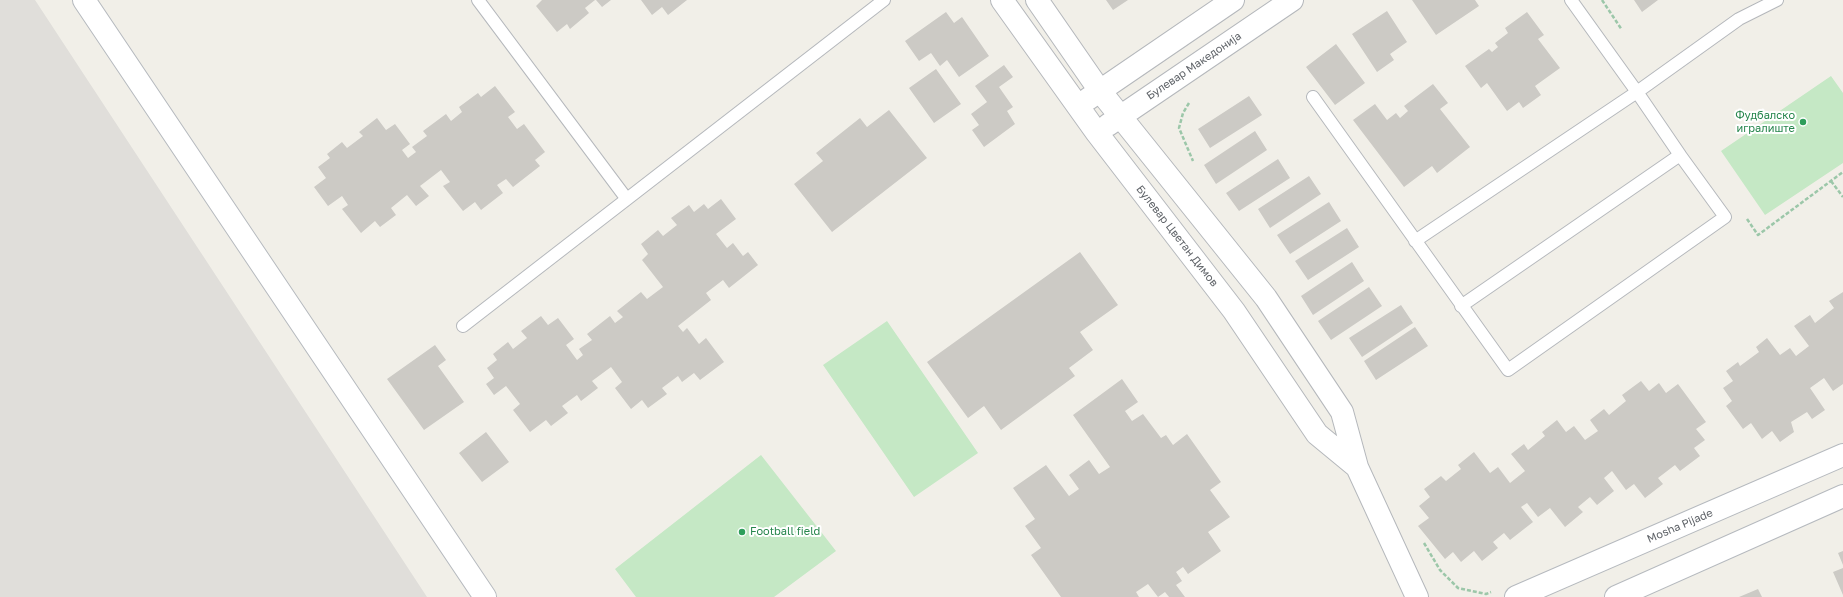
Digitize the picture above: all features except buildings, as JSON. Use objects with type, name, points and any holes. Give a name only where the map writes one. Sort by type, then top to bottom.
[{"type":"street","points":[[84,0],[485,597]]},
{"type":"street","name":"Булевар Цветан Димов","points":[[1002,0],[1097,133],[1234,311],[1317,434],[1356,467]]},
{"type":"street","name":"Булевар Цветан Димов","points":[[1037,0],[1100,91],[1270,304],[1342,412],[1356,467],[1417,597]]},
{"type":"street","points":[[1078,106],[1233,0]]},
{"type":"street","name":"Булевар Македонија","points":[[1097,133],[1292,0]]},
{"type":"street","name":"Mosha Pijade","points":[[1516,597],[1843,455]]},
{"type":"street","points":[[1616,597],[1843,496]]},
{"type":"lane","points":[[478,0],[626,198]]},
{"type":"lane","points":[[463,326],[626,198],[884,0]]},
{"type":"lane","points":[[1313,97],[1508,370],[1725,218],[1571,0]]},
{"type":"lane","points":[[1415,241],[1637,92],[1739,19],[1777,0]]},
{"type":"lane","points":[[1461,306],[1680,155]]},
{"type":"path","points":[[1602,0],[1624,33]]},
{"type":"path","points":[[1191,101],[1183,113],[1179,128],[1190,157],[1195,164]]},
{"type":"path","points":[[1744,213],[1758,235],[1843,172]]},
{"type":"path","points":[[1831,181],[1843,197]]},
{"type":"path","points":[[1420,536],[1440,570],[1458,588],[1486,594],[1494,591]]},
{"type":"shaded area","points":[[0,0],[35,0],[427,597],[0,597]]},
{"type":"green space","name":"Фудбалско игралиште","points":[[1831,76],[1843,93],[1843,163],[1765,215],[1721,151]]},
{"type":"green space","points":[[887,321],[978,453],[914,497],[823,365]]},
{"type":"green space","name":"Football field","points":[[761,455],[836,551],[774,597],[636,597],[615,569]]},
{"type":"place","name":"Фудбалско игралиште","points":[[1803,122]]},
{"type":"place","name":"Football field","points":[[742,532]]}]
